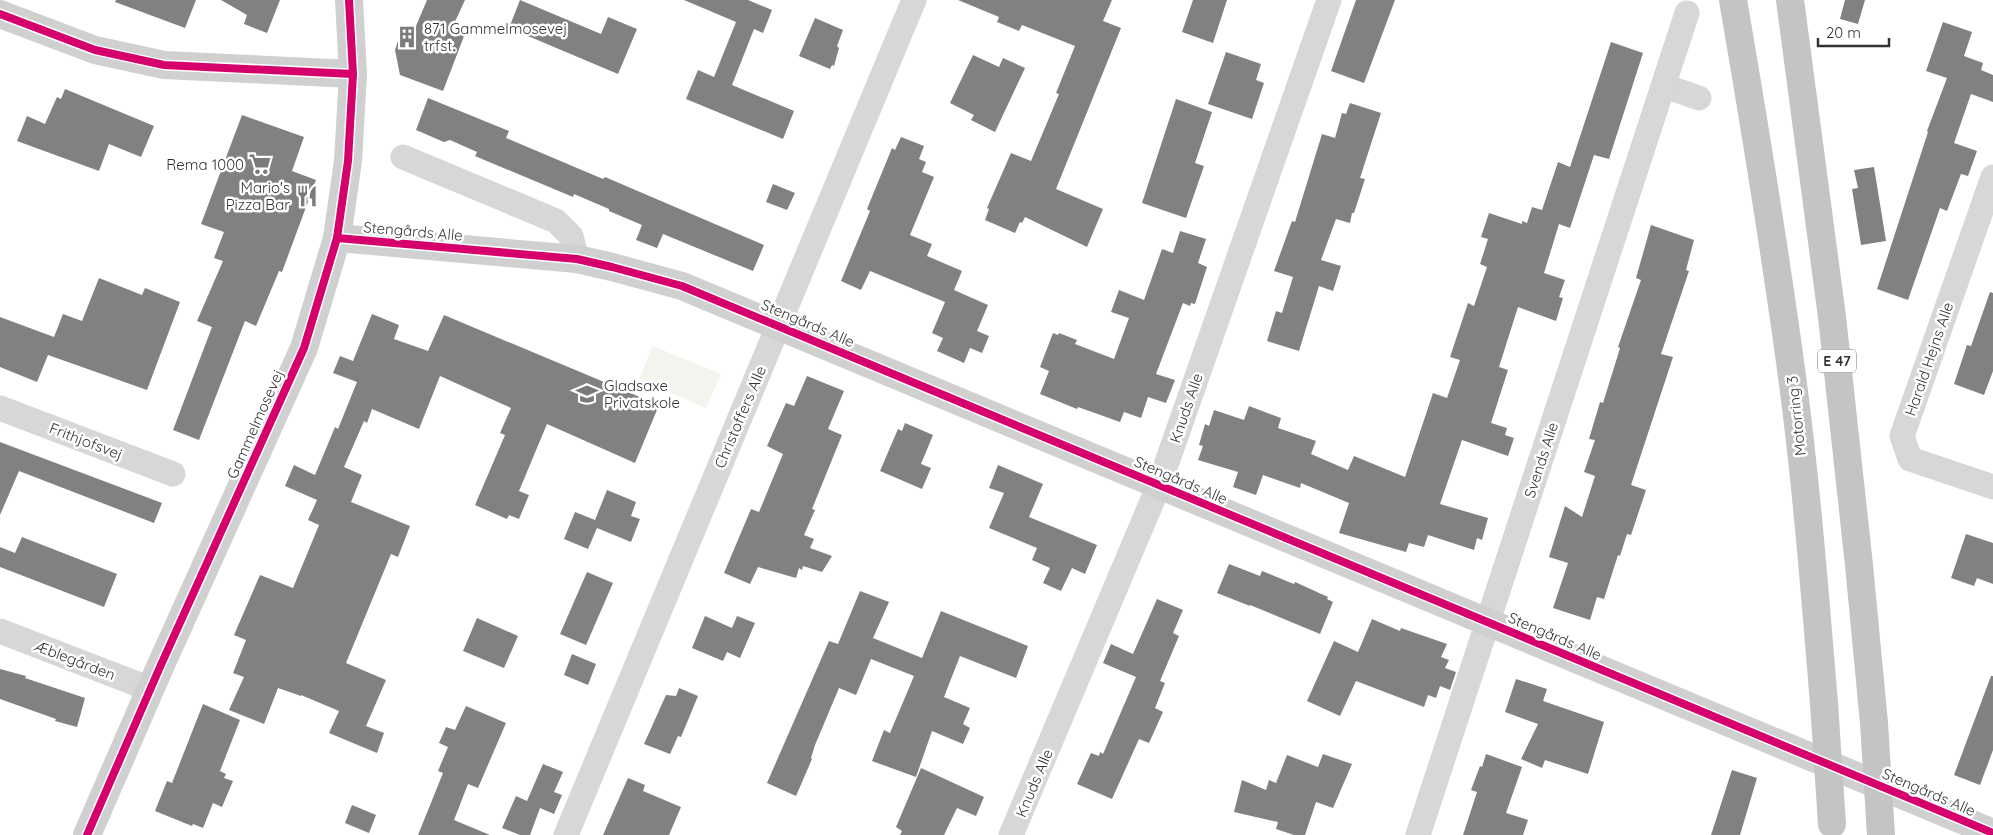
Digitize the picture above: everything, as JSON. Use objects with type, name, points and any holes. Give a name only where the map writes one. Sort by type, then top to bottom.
[{"type":"highway","name":"Motorring 3","points":[[1733,0],[1757,144],[1793,385],[1812,568],[1833,830]]},
{"type":"highway","name":"E 47","points":[[1790,0],[1832,317],[1858,555],[1874,723],[1882,835]]},
{"type":"street","name":"Gammelmosevej","points":[[87,835],[150,689],[304,348],[337,238],[348,161],[352,74],[349,0]]},
{"type":"street","name":"Christoffers Alle","points":[[566,835],[914,0]]},
{"type":"street","name":"Knuds Alle","points":[[1011,835],[1159,485],[1329,0]]},
{"type":"street","name":"Svends Alle","points":[[1418,835],[1687,13]]},
{"type":"street","points":[[0,14],[95,50],[164,65],[352,74]]},
{"type":"street","points":[[1664,86],[1699,98]]},
{"type":"street","points":[[403,157],[556,221],[571,236],[577,260]]},
{"type":"street","name":"Harald Hejns Alle","points":[[1993,177],[1902,436],[1910,459],[1993,488]]},
{"type":"street","name":"Stengårds Alle","points":[[337,238],[577,260],[612,267],[682,286],[1993,833]]},
{"type":"street","name":"Frithjofsvej","points":[[0,408],[173,474]]},
{"type":"street","name":"Æblegården","points":[[0,631],[150,689]]},
{"type":"shaded area","points":[[653,346],[721,374],[706,408],[639,379]]},
{"type":"building","points":[[116,0],[196,0],[185,28],[115,2]]},
{"type":"building","points":[[221,0],[280,0],[267,33],[244,24],[247,15]]},
{"type":"building","points":[[427,0],[465,0],[453,26],[466,31],[443,91],[400,75],[395,50],[402,29],[413,33]]},
{"type":"building","points":[[520,0],[601,34],[608,17],[637,29],[618,74],[509,28]]},
{"type":"building","points":[[684,0],[748,0],[772,10],[763,33],[754,29],[732,85],[794,111],[783,139],[686,99],[698,70],[714,77],[736,22]]},
{"type":"building","points":[[958,0],[1112,0],[1103,21],[1121,28],[1056,189],[1103,209],[1087,247],[1025,217],[1022,223],[1020,222],[1015,233],[985,220],[989,209],[987,208],[1011,153],[1031,161],[1059,94],[1056,93],[1075,46],[1022,25],[1019,31],[997,22],[999,17]]},
{"type":"building","points":[[1193,0],[1227,0],[1213,43],[1182,32]]},
{"type":"building","points":[[1356,0],[1395,0],[1364,83],[1331,71]]},
{"type":"building","points":[[1845,0],[1865,0],[1858,24],[1840,19]]},
{"type":"building","points":[[815,18],[843,30],[837,46],[839,48],[834,66],[832,65],[830,69],[799,56]]},
{"type":"building","points":[[1943,22],[1972,32],[1964,56],[1983,63],[1981,70],[1993,75],[1993,102],[1971,94],[1954,143],[1977,151],[1968,176],[1961,174],[1947,211],[1940,208],[1908,300],[1877,289],[1927,131],[1947,78],[1926,71]]},
{"type":"building","points":[[1611,42],[1643,53],[1609,159],[1594,155],[1570,228],[1559,224],[1544,273],[1565,280],[1559,297],[1563,298],[1556,321],[1518,307],[1499,367],[1508,370],[1491,423],[1507,428],[1505,435],[1514,438],[1508,456],[1462,440],[1440,504],[1488,518],[1482,540],[1477,538],[1474,550],[1428,535],[1424,547],[1409,543],[1406,552],[1339,533],[1349,503],[1301,483],[1300,488],[1263,475],[1256,495],[1233,487],[1238,472],[1198,460],[1203,446],[1199,445],[1205,424],[1209,426],[1214,410],[1244,420],[1249,406],[1281,418],[1278,428],[1316,441],[1311,454],[1348,470],[1354,456],[1405,477],[1433,393],[1447,398],[1460,360],[1450,357],[1468,303],[1474,306],[1487,267],[1480,264],[1488,239],[1481,237],[1489,213],[1522,224],[1522,221],[1527,223],[1532,207],[1542,210],[1558,162],[1570,167]]},
{"type":"building","points":[[1226,52],[1261,64],[1256,80],[1264,83],[1252,119],[1208,104]]},
{"type":"building","points":[[973,55],[999,67],[1003,58],[1025,68],[995,132],[971,120],[974,115],[950,103]]},
{"type":"building","points":[[65,89],[154,126],[141,157],[109,144],[99,171],[17,141],[27,116],[45,124],[57,97],[61,99]]},
{"type":"building","points":[[428,98],[509,131],[506,138],[603,179],[605,177],[764,245],[753,271],[663,234],[657,248],[636,240],[642,225],[574,194],[573,197],[475,156],[477,152],[450,140],[444,142],[416,130]]},
{"type":"building","points":[[1176,99],[1212,112],[1195,163],[1204,166],[1186,218],[1142,203]]},
{"type":"building","points":[[1350,103],[1381,113],[1360,178],[1365,179],[1350,223],[1336,219],[1321,260],[1341,266],[1333,291],[1319,286],[1299,351],[1267,341],[1276,311],[1282,313],[1293,277],[1274,271],[1292,221],[1295,222],[1322,134],[1335,138],[1342,113],[1346,114]]},
{"type":"building","points":[[242,115],[304,137],[292,171],[316,180],[282,272],[279,271],[256,326],[245,321],[199,440],[173,430],[212,327],[197,321],[223,261],[214,258],[224,232],[201,224]]},
{"type":"building","points":[[901,137],[924,146],[919,159],[926,162],[922,172],[934,177],[910,235],[932,244],[927,256],[962,271],[954,290],[988,305],[977,331],[989,336],[982,353],[970,348],[964,363],[937,351],[943,338],[932,333],[945,302],[870,271],[861,290],[841,281],[870,211],[867,209],[892,148],[895,150]]},
{"type":"building","points":[[1874,167],[1886,241],[1861,245],[1852,189],[1858,188],[1854,170]]},
{"type":"building","points":[[773,184],[795,193],[787,210],[766,202]]},
{"type":"building","points":[[1651,225],[1694,240],[1686,270],[1689,271],[1661,354],[1673,357],[1631,485],[1646,490],[1631,535],[1627,534],[1620,556],[1618,555],[1604,599],[1597,597],[1590,620],[1553,608],[1568,563],[1549,557],[1565,506],[1582,517],[1595,476],[1584,472],[1595,440],[1589,439],[1600,402],[1603,403],[1620,348],[1618,347],[1641,280],[1636,278]]},
{"type":"building","points":[[1180,231],[1206,239],[1198,263],[1207,267],[1195,304],[1191,303],[1190,306],[1183,303],[1156,374],[1175,380],[1166,403],[1148,397],[1141,418],[1124,412],[1120,422],[1078,407],[1077,409],[1040,394],[1049,371],[1040,367],[1053,333],[1058,335],[1059,333],[1077,340],[1075,344],[1114,359],[1129,318],[1111,312],[1119,290],[1144,300],[1162,249],[1173,253]]},
{"type":"building","points":[[99,278],[142,295],[145,288],[180,302],[147,390],[48,355],[37,382],[0,367],[0,317],[54,337],[63,314],[82,321]]},
{"type":"building","points":[[1990,292],[1993,293],[1993,371],[1984,395],[1954,384],[1967,345],[1971,346]]},
{"type":"building","points":[[372,314],[399,325],[394,339],[428,351],[444,315],[659,405],[635,463],[547,424],[519,491],[529,495],[519,519],[509,515],[507,519],[475,505],[505,435],[500,433],[511,408],[440,376],[419,429],[372,409],[367,423],[364,421],[344,467],[362,475],[351,502],[410,526],[398,557],[391,554],[346,663],[386,680],[366,726],[384,733],[377,753],[329,733],[339,711],[301,695],[278,688],[264,724],[229,710],[244,677],[233,673],[246,640],[234,635],[260,575],[293,588],[319,525],[308,520],[317,500],[285,486],[294,465],[315,475],[335,427],[338,429],[357,382],[333,373],[340,356],[353,361]]},
{"type":"building","points":[[807,376],[844,391],[828,429],[842,435],[812,509],[815,510],[804,535],[814,539],[810,548],[832,556],[822,572],[803,566],[802,570],[799,568],[796,578],[758,567],[750,584],[724,573],[751,509],[759,512],[783,454],[767,446],[786,403],[794,406]]},
{"type":"building","points":[[905,423],[933,435],[921,464],[931,468],[922,489],[880,471],[898,429],[902,431]]},
{"type":"building","points":[[0,442],[162,503],[154,523],[19,471],[0,515]]},
{"type":"building","points":[[998,465],[1043,484],[1029,517],[1097,545],[1085,574],[1072,568],[1061,591],[1043,583],[1050,568],[1032,560],[1037,548],[989,528],[1004,493],[989,488]]},
{"type":"building","points":[[607,490],[636,502],[631,516],[640,519],[631,542],[597,528],[588,549],[564,539],[575,512],[595,520]]},
{"type":"building","points":[[1966,534],[1993,543],[1993,584],[1977,578],[1974,586],[1951,578]]},
{"type":"building","points":[[22,537],[117,574],[104,607],[0,567],[0,547],[15,553]]},
{"type":"building","points":[[1229,564],[1260,576],[1262,571],[1294,584],[1295,582],[1328,597],[1327,599],[1333,602],[1320,634],[1217,593]]},
{"type":"building","points":[[587,572],[613,583],[586,645],[560,634]]},
{"type":"building","points":[[860,591],[889,602],[873,638],[922,658],[941,611],[1028,646],[1016,678],[960,656],[944,697],[970,708],[963,724],[970,728],[963,744],[932,731],[916,777],[872,761],[884,730],[890,733],[914,676],[871,659],[856,695],[839,688],[796,796],[767,783],[829,641],[838,644]]},
{"type":"building","points":[[1157,599],[1183,610],[1173,633],[1179,636],[1160,681],[1165,683],[1155,708],[1163,712],[1149,743],[1139,739],[1112,799],[1077,784],[1091,753],[1099,756],[1100,752],[1103,754],[1136,677],[1103,663],[1111,644],[1133,654]]},
{"type":"building","points":[[705,616],[732,628],[737,616],[755,623],[740,658],[727,652],[723,661],[692,648]]},
{"type":"building","points":[[477,618],[518,636],[504,668],[463,651]]},
{"type":"building","points":[[1372,619],[1400,631],[1401,628],[1447,644],[1441,657],[1449,660],[1445,668],[1456,672],[1450,690],[1440,686],[1436,698],[1428,695],[1424,707],[1356,681],[1340,716],[1307,701],[1334,641],[1358,652]]},
{"type":"building","points":[[572,654],[596,664],[588,685],[564,675]]},
{"type":"building","points":[[0,669],[26,676],[25,678],[85,698],[77,727],[55,721],[56,719],[0,699]]},
{"type":"building","points":[[1991,676],[1993,676],[1993,750],[1980,785],[1954,775]]},
{"type":"building","points":[[1516,679],[1547,689],[1543,701],[1604,722],[1588,774],[1545,760],[1542,768],[1521,759],[1538,724],[1505,712]]},
{"type":"building","points":[[679,688],[698,696],[681,737],[678,736],[670,754],[644,744],[666,695],[676,696]]},
{"type":"building","points":[[203,704],[240,720],[220,771],[226,774],[224,778],[233,781],[222,807],[213,803],[203,828],[193,824],[192,826],[155,811],[167,781],[172,783]]},
{"type":"building","points":[[466,706],[506,723],[478,788],[468,784],[454,820],[490,835],[418,835],[443,773],[438,771],[448,747],[439,743],[446,727],[455,730]]},
{"type":"building","points":[[1323,754],[1352,764],[1333,808],[1316,802],[1305,835],[1294,835],[1276,829],[1278,822],[1234,812],[1242,780],[1266,790],[1269,780],[1276,783],[1287,755],[1318,767]]},
{"type":"building","points":[[1486,754],[1522,767],[1506,813],[1528,820],[1523,835],[1463,835],[1477,792],[1471,790]]},
{"type":"building","points":[[543,764],[563,772],[554,792],[562,795],[554,814],[540,808],[530,835],[520,835],[502,828],[516,796],[527,801]]},
{"type":"building","points":[[921,768],[984,797],[976,816],[957,808],[944,835],[900,835],[902,831],[896,827]]},
{"type":"building","points":[[1732,770],[1757,778],[1740,835],[1711,835]]},
{"type":"building","points":[[628,778],[645,785],[643,791],[681,807],[669,835],[603,835]]},
{"type":"building","points":[[352,805],[376,815],[369,833],[345,823]]},
{"type":"cycle path","points":[[87,835],[160,667],[304,348],[337,238],[348,161],[353,74],[349,0]]},
{"type":"cycle path","points":[[0,14],[95,50],[164,65],[353,74]]},
{"type":"cycle path","points":[[337,238],[577,259],[682,286],[1993,833]]},
{"type":"place","name":"871 Gammelmosevej trfst.","points":[[407,37]]},
{"type":"place","name":"Rema 1000","points":[[260,164]]},
{"type":"place","name":"Mario's Pizza Bar","points":[[307,196]]},
{"type":"place","name":"Gladsaxe Privatskole","points":[[587,394]]}]
